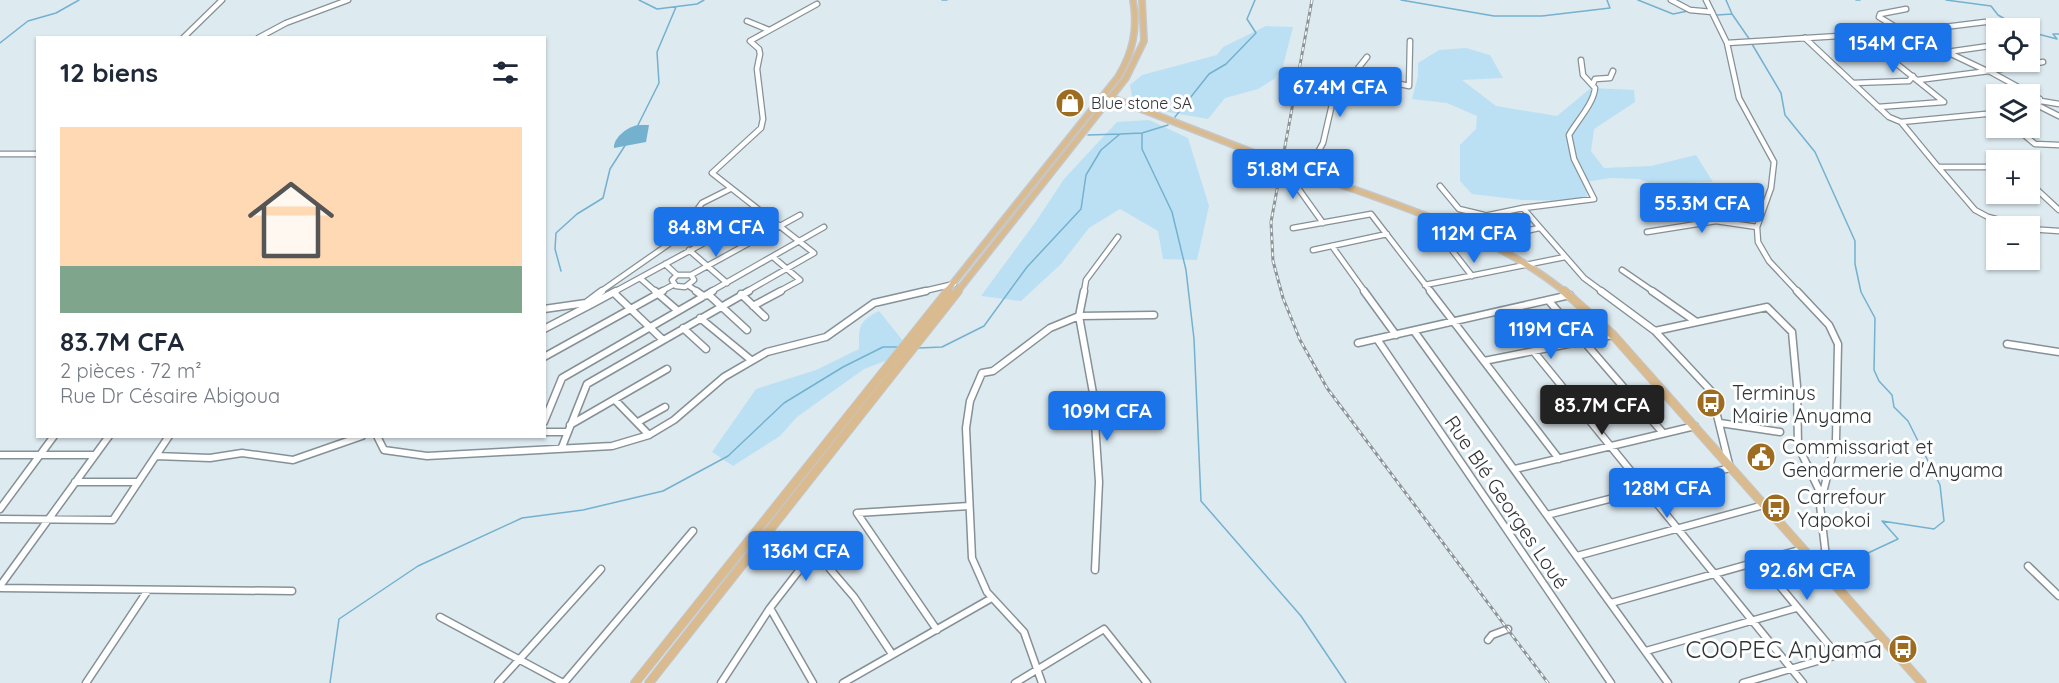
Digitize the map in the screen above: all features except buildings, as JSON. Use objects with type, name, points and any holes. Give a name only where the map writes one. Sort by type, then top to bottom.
[{"type":"main road","points":[[635,683],[954,284],[1108,96],[1133,50],[1137,21],[1133,0]]},
{"type":"main road","points":[[649,683],[1141,52],[1145,27],[1142,0]]},
{"type":"main road","points":[[1108,96],[1482,241],[1527,265],[1570,296],[1613,334],[1922,683]]},
{"type":"street","points":[[185,36],[222,0]]},
{"type":"street","points":[[262,36],[286,23],[348,0]]},
{"type":"street","points":[[1671,0],[1690,10],[1713,14]]},
{"type":"street","points":[[1706,0],[1727,43],[1739,98],[1774,162],[1774,178],[1757,227],[1758,242],[1762,252],[1779,273],[1819,312],[1829,325],[1838,344],[1836,441],[1820,505],[1826,557],[1817,562]]},
{"type":"street","points":[[562,447],[587,384],[814,253],[759,213],[712,173],[761,128],[763,119],[757,69],[760,54],[759,49],[750,41],[817,4]]},
{"type":"street","points":[[1906,9],[1880,14],[1879,17],[1945,52],[1986,70]]},
{"type":"street","points":[[747,21],[769,30]]},
{"type":"street","points":[[1727,43],[1905,32],[1985,22]]},
{"type":"street","points":[[1854,36],[1887,56],[1944,102],[1878,107]]},
{"type":"street","points":[[1805,38],[1889,117],[1901,122],[1975,210],[1986,216]]},
{"type":"street","points":[[1354,74],[1409,86],[1410,41]]},
{"type":"street","points":[[1887,56],[1945,52],[1986,46]]},
{"type":"street","points":[[1307,172],[1323,143],[1333,100],[1367,57]]},
{"type":"street","points":[[1581,60],[1583,75],[1593,84]]},
{"type":"street","points":[[1442,225],[1523,208],[1594,199],[1574,159],[1569,135],[1581,113],[1594,98],[1595,79],[1610,78],[1613,71]]},
{"type":"street","points":[[1918,80],[1986,71]]},
{"type":"street","points":[[1991,72],[2041,101],[2059,104]]},
{"type":"street","points":[[1853,83],[1909,81],[1912,76]]},
{"type":"street","points":[[2040,108],[2059,116]]},
{"type":"street","points":[[1901,122],[1986,114]]},
{"type":"street","points":[[2028,138],[2035,144],[2059,145]]},
{"type":"street","points":[[0,154],[36,154]]},
{"type":"street","points":[[1287,165],[1298,188],[1323,223]]},
{"type":"street","points":[[1938,167],[1986,167]]},
{"type":"street","points":[[1440,186],[1459,209],[1486,216]]},
{"type":"street","points":[[546,309],[588,304],[641,261],[676,239],[702,203],[730,189]]},
{"type":"street","points":[[2040,192],[2059,210]]},
{"type":"street","points":[[1523,208],[1584,278],[1655,331],[1711,391],[1730,468],[1547,514]]},
{"type":"street","points":[[546,328],[759,213]]},
{"type":"street","points":[[1293,228],[1371,214],[1559,459]]},
{"type":"street","points":[[665,264],[677,275],[692,275],[800,215]]},
{"type":"street","points":[[1647,232],[1716,221],[1757,227]]},
{"type":"street","points":[[1434,227],[1472,276]]},
{"type":"street","points":[[546,417],[562,378],[824,228]]},
{"type":"street","points":[[1482,241],[1539,228]]},
{"type":"street","points":[[2040,230],[2059,231]]},
{"type":"street","points":[[1313,250],[1387,234]]},
{"type":"street","points":[[1095,570],[1099,482],[1092,418],[1093,393],[1079,316],[1086,280],[1118,237]]},
{"type":"street","points":[[1332,246],[1396,335]]},
{"type":"street","points":[[689,250],[727,283]]},
{"type":"street","points":[[753,306],[800,280],[773,256]]},
{"type":"street","points":[[1425,285],[1565,257]]},
{"type":"street","points":[[1622,270],[1695,321]]},
{"type":"street","points":[[673,285],[672,280],[677,275]]},
{"type":"street","points":[[673,285],[680,288],[689,286],[694,280],[692,275]]},
{"type":"street","points":[[640,278],[678,311]]},
{"type":"street","points":[[377,438],[384,450],[418,455],[612,446],[649,435],[674,420],[724,377],[751,360],[775,349],[826,337],[874,303],[954,284]]},
{"type":"street","points":[[546,356],[673,285]]},
{"type":"street","points":[[689,286],[703,296],[709,295],[747,330]]},
{"type":"street","points":[[614,293],[663,340]]},
{"type":"street","points":[[741,294],[765,317]]},
{"type":"street","points":[[1358,343],[1570,296]]},
{"type":"street","points":[[1549,301],[1663,433]]},
{"type":"street","points":[[1655,331],[1767,308],[1792,332],[1797,386],[1798,446],[1822,496]]},
{"type":"street","points":[[1042,683],[1033,671],[1028,640],[1011,617],[990,599],[968,546],[966,419],[972,393],[982,373],[993,371],[1050,328],[1079,316],[1154,315]]},
{"type":"street","points":[[700,318],[751,360]]},
{"type":"street","points":[[683,328],[706,349]]},
{"type":"street","points":[[1414,331],[1668,683]]},
{"type":"street","points":[[1484,362],[1613,334]]},
{"type":"street","name":"Rue Blé Georges Loué","points":[[1377,339],[1611,683]]},
{"type":"street","points":[[2007,344],[2059,352]]},
{"type":"street","points":[[1534,352],[1803,683]]},
{"type":"street","points":[[546,432],[568,429],[667,369]]},
{"type":"street","points":[[615,400],[649,435]]},
{"type":"street","points":[[638,422],[664,407]]},
{"type":"street","points":[[1719,423],[1780,432]]},
{"type":"street","points":[[1515,469],[1695,426]]},
{"type":"street","points":[[0,509],[52,438]]},
{"type":"street","points":[[0,587],[107,438]]},
{"type":"street","points":[[0,519],[113,520],[168,438]]},
{"type":"street","points":[[156,456],[210,458],[242,453],[294,460],[356,438]]},
{"type":"street","points":[[0,455],[94,455]]},
{"type":"street","points":[[75,482],[137,482]]},
{"type":"street","points":[[938,630],[857,513],[969,506]]},
{"type":"street","points":[[1576,556],[1764,506]]},
{"type":"street","points":[[440,617],[564,683],[693,531]]},
{"type":"street","points":[[721,683],[770,608],[811,554],[819,549],[892,654]]},
{"type":"street","points":[[1611,603],[1803,549]]},
{"type":"street","points":[[1759,561],[1837,655]]},
{"type":"street","points":[[2028,566],[2059,596]]},
{"type":"street","points":[[498,683],[601,569]]},
{"type":"street","points":[[0,587],[292,591]]},
{"type":"street","points":[[86,683],[148,590]]},
{"type":"street","points":[[843,683],[990,599]]},
{"type":"street","points":[[770,608],[813,683]]},
{"type":"street","points":[[1646,651],[1796,608]]},
{"type":"street","points":[[1015,683],[1104,629],[1147,683]]},
{"type":"street","points":[[1488,640],[1491,635],[1508,630]]},
{"type":"street","points":[[1743,683],[1886,640]]},
{"type":"shaded area","points":[[1266,26],[1293,27],[1283,66],[1274,79],[1258,89],[1225,98],[1208,119],[1162,111],[1132,96],[1130,85],[1142,75],[1217,55],[1223,47]]},
{"type":"shaded area","points":[[1466,48],[1490,55],[1503,78],[1462,80],[1496,106],[1557,116],[1591,88],[1634,90],[1635,102],[1594,129],[1591,151],[1604,168],[1651,166],[1696,155],[1713,182],[1686,183],[1699,191],[1699,198],[1668,204],[1654,200],[1648,191],[1674,183],[1652,184],[1639,179],[1611,178],[1585,182],[1587,198],[1568,201],[1522,200],[1472,194],[1460,181],[1460,145],[1476,129],[1477,116],[1447,103],[1412,99],[1418,76],[1418,63],[1439,50]],"holes":[[[1685,186],[1694,190],[1695,196],[1666,202],[1652,195],[1654,191]]]},
{"type":"shaded area","points":[[1149,120],[1188,138],[1209,206],[1197,260],[1163,259],[1158,231],[1120,209],[1089,228],[1061,264],[1021,301],[981,296],[1064,179],[1117,122]]},
{"type":"shaded area","points":[[639,125],[649,125],[646,142],[614,148],[616,140],[622,133]]},
{"type":"shaded area","points":[[879,311],[904,342],[888,360],[864,369],[797,417],[780,436],[733,466],[712,452],[756,389],[816,370],[859,349],[861,325],[867,318]]},
{"type":"waterway","points":[[0,43],[28,21],[56,13],[79,0]]},
{"type":"waterway","points":[[639,0],[657,9],[697,4],[704,0]]},
{"type":"waterway","points":[[942,0],[947,0]]},
{"type":"waterway","points":[[1175,117],[1209,74],[1226,64],[1256,33],[1247,19],[1255,0]]},
{"type":"waterway","points":[[1401,0],[1494,16],[1542,16],[1610,8],[1607,0]]},
{"type":"waterway","points":[[1638,0],[1673,14],[1688,11]]},
{"type":"waterway","points":[[1726,0],[1732,14]]},
{"type":"waterway","points":[[1946,0],[1991,6],[2003,18]]},
{"type":"waterway","points":[[638,125],[659,83],[657,52],[676,7]]},
{"type":"waterway","points":[[1717,15],[1732,14]]},
{"type":"waterway","points":[[1732,14],[1750,40]]},
{"type":"waterway","points":[[2040,35],[2057,39],[2053,34],[2059,34]]},
{"type":"waterway","points":[[1752,44],[1781,93],[1785,115],[1815,152],[1855,241],[1855,264],[1861,292],[1875,318],[1874,370],[1879,381],[1892,395],[1894,407],[1908,421],[1940,485],[1944,521],[1934,529],[1882,521],[1898,539],[1853,560]]},
{"type":"waterway","points":[[1142,133],[1168,125]]},
{"type":"waterway","points":[[1120,134],[1142,133]]},
{"type":"waterway","points":[[1142,133],[1142,149],[1172,212],[1186,270],[1194,339],[1201,501],[1301,616],[1346,683]]},
{"type":"waterway","points":[[919,348],[942,347],[984,326],[1027,267],[1081,209],[1086,175],[1101,150],[1120,134]]},
{"type":"waterway","points":[[1088,135],[1120,134]]},
{"type":"waterway","points":[[561,271],[555,249],[556,233],[577,214],[603,198],[610,169],[626,144]]},
{"type":"waterway","points":[[330,683],[339,619],[418,566],[522,518],[583,510],[663,491],[728,456],[784,403],[843,367],[883,347],[897,347]]},
{"type":"railway","points":[[1312,0],[1271,222],[1273,261],[1283,298],[1300,340],[1327,388],[1548,683]]},
{"type":"place","name":"Blue stone SA","points":[[1070,103]]},
{"type":"place","name":"Terminus Mairie Anyama","points":[[1711,403]]},
{"type":"place","name":"Commissariat et Gendarmerie d'Anyama","points":[[1761,457]]},
{"type":"place","name":"Carrefour Yapokoi","points":[[1776,508]]},
{"type":"place","name":"COOPEC Anyama","points":[[1903,649]]}]
